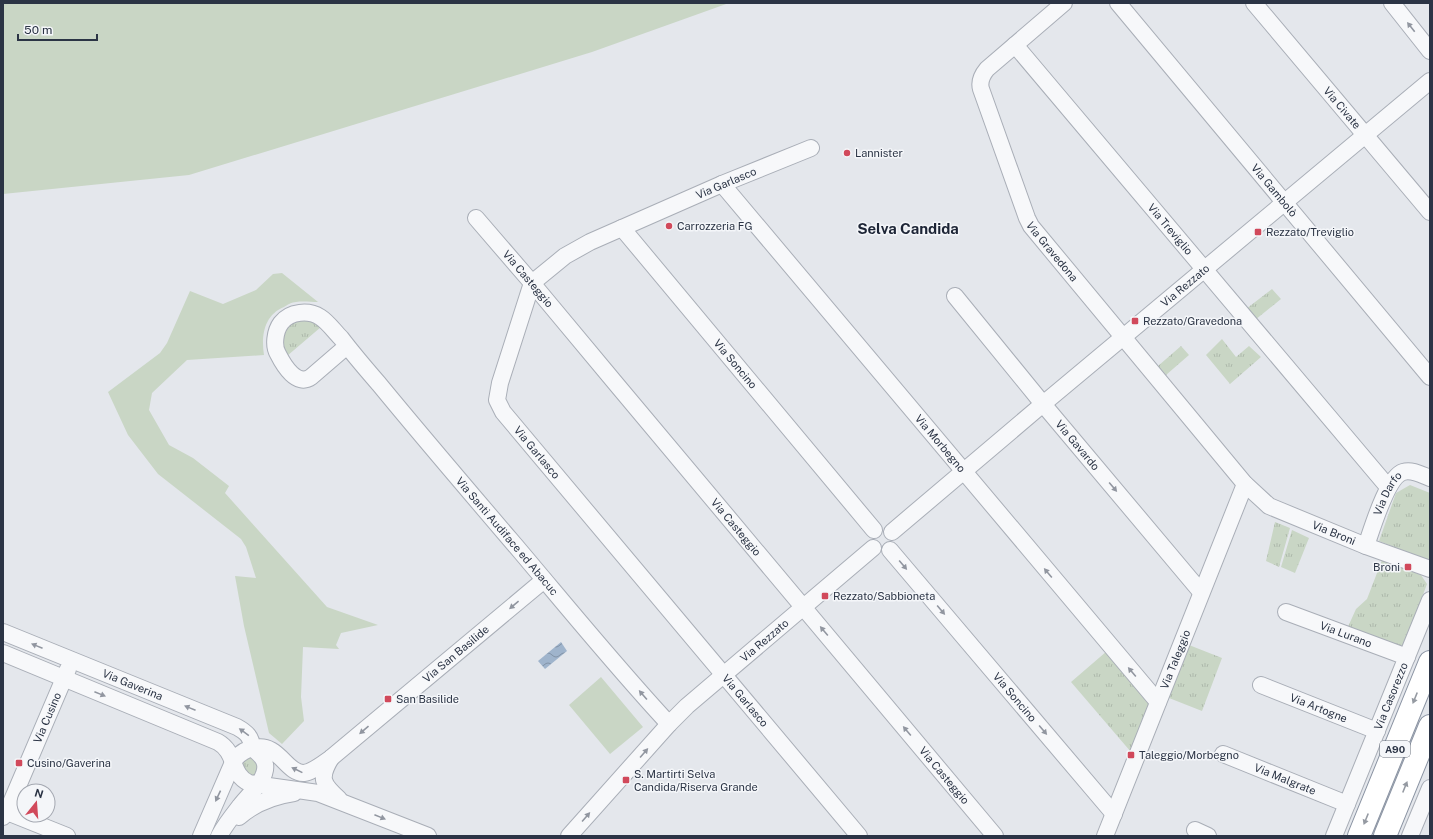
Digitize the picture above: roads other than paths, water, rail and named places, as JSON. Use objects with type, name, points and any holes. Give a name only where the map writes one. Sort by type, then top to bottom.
[{"type":"highway","name":"A90","points":[[1359,836],[1430,662]]},
{"type":"highway","name":"A90","points":[[1386,836],[1430,726]]},
{"type":"street","name":"Via Gravedona","points":[[1064,3],[985,72],[981,78],[980,86],[1027,218],[1034,230],[1245,484]]},
{"type":"street","name":"Via Gambolò","points":[[1118,3],[1430,377]]},
{"type":"street","name":"Via Civate","points":[[1254,3],[1430,212]]},
{"type":"street","points":[[1392,3],[1430,51]]},
{"type":"street","name":"Via Treviglio","points":[[1015,45],[1388,487]]},
{"type":"street","name":"Via Rezzato","points":[[892,532],[1430,81]]},
{"type":"street","name":"Via Garlasco","points":[[811,148],[722,184],[622,228],[572,252],[532,283],[497,394],[499,405],[508,418],[859,836]]},
{"type":"street","name":"Via Morbegno","points":[[722,184],[1158,702]]},
{"type":"street","name":"Via Casteggio","points":[[476,218],[995,836]]},
{"type":"street","name":"Via Soncino","points":[[622,228],[874,530]]},
{"type":"street","name":"Via Gavardo","points":[[955,296],[1043,404],[1201,592]]},
{"type":"street","name":"Via Santi Audiface ed Abacuc","points":[[347,346],[312,377],[301,380],[291,374],[282,362],[277,353],[276,340],[279,326],[287,317],[296,313],[310,313],[318,316],[326,322],[347,346],[544,580],[668,724]]},
{"type":"street","name":"Via Darfo","points":[[1366,546],[1388,487],[1398,475],[1408,471],[1430,478]]},
{"type":"street","name":"Via Broni","points":[[1245,484],[1269,506],[1366,546],[1430,569]]},
{"type":"street","name":"Via Taleggio","points":[[1105,836],[1245,484]]},
{"type":"street","points":[[885,528],[892,532],[895,539],[890,550],[879,552],[873,548],[870,537],[874,530],[885,528]]},
{"type":"street","name":"Via Rezzato","points":[[572,835],[668,724],[694,699],[873,548]]},
{"type":"street","name":"Via Soncino","points":[[890,550],[1114,814]]},
{"type":"street","name":"Via San Basilide","points":[[252,748],[269,748],[295,771],[301,773],[308,772],[331,758],[544,580]]},
{"type":"street","name":"Via Casorezzo","points":[[1334,836],[1430,600]]},
{"type":"street","name":"Via Lurano","points":[[1286,612],[1407,657]]},
{"type":"street","name":"Via Gaverina","points":[[3,632],[236,727],[249,735],[252,748]]},
{"type":"street","name":"Via Gaverina","points":[[3,653],[218,742],[227,748],[234,760]]},
{"type":"street","name":"Via Cusino","points":[[5,815],[71,660]]},
{"type":"street","name":"Via Artogne","points":[[1261,685],[1377,731]]},
{"type":"street","points":[[201,836],[234,760],[240,754],[252,748],[262,757],[266,766],[265,772],[258,784],[219,836]]},
{"type":"street","name":"Via Malgrate","points":[[1223,754],[1347,804]]},
{"type":"street","points":[[331,758],[324,772],[324,781],[326,787],[344,802]]},
{"type":"street","points":[[234,760],[237,772],[241,778],[249,783],[312,792],[327,796],[428,836]]},
{"type":"street","points":[[1410,836],[1430,788]]},
{"type":"street","points":[[219,836],[240,816],[258,804],[281,795],[312,792]]},
{"type":"street","points":[[5,815],[67,836]]},
{"type":"water","points":[[561,642],[567,651],[545,669],[538,661]]},
{"type":"place","name":"Lannister","points":[[847,153]]},
{"type":"place","name":"Carrozzeria FG","points":[[669,226]]},
{"type":"place","name":"Rezzato/Treviglio","points":[[1258,232]]},
{"type":"place","name":"Rezzato/Gravedona","points":[[1135,321]]},
{"type":"place","name":"Broni","points":[[1408,567]]},
{"type":"place","name":"Rezzato/Sabbioneta","points":[[825,596]]},
{"type":"place","name":"San Basilide","points":[[388,699]]},
{"type":"place","name":"Taleggio/Morbegno","points":[[1131,755]]},
{"type":"place","name":"Cusino/Gaverina","points":[[19,763]]},
{"type":"place","name":"S. Martirti Selva Candida/Riserva Grande","points":[[626,780]]},
{"type":"district","name":"Selva Candida","points":[[908,229]]}]
